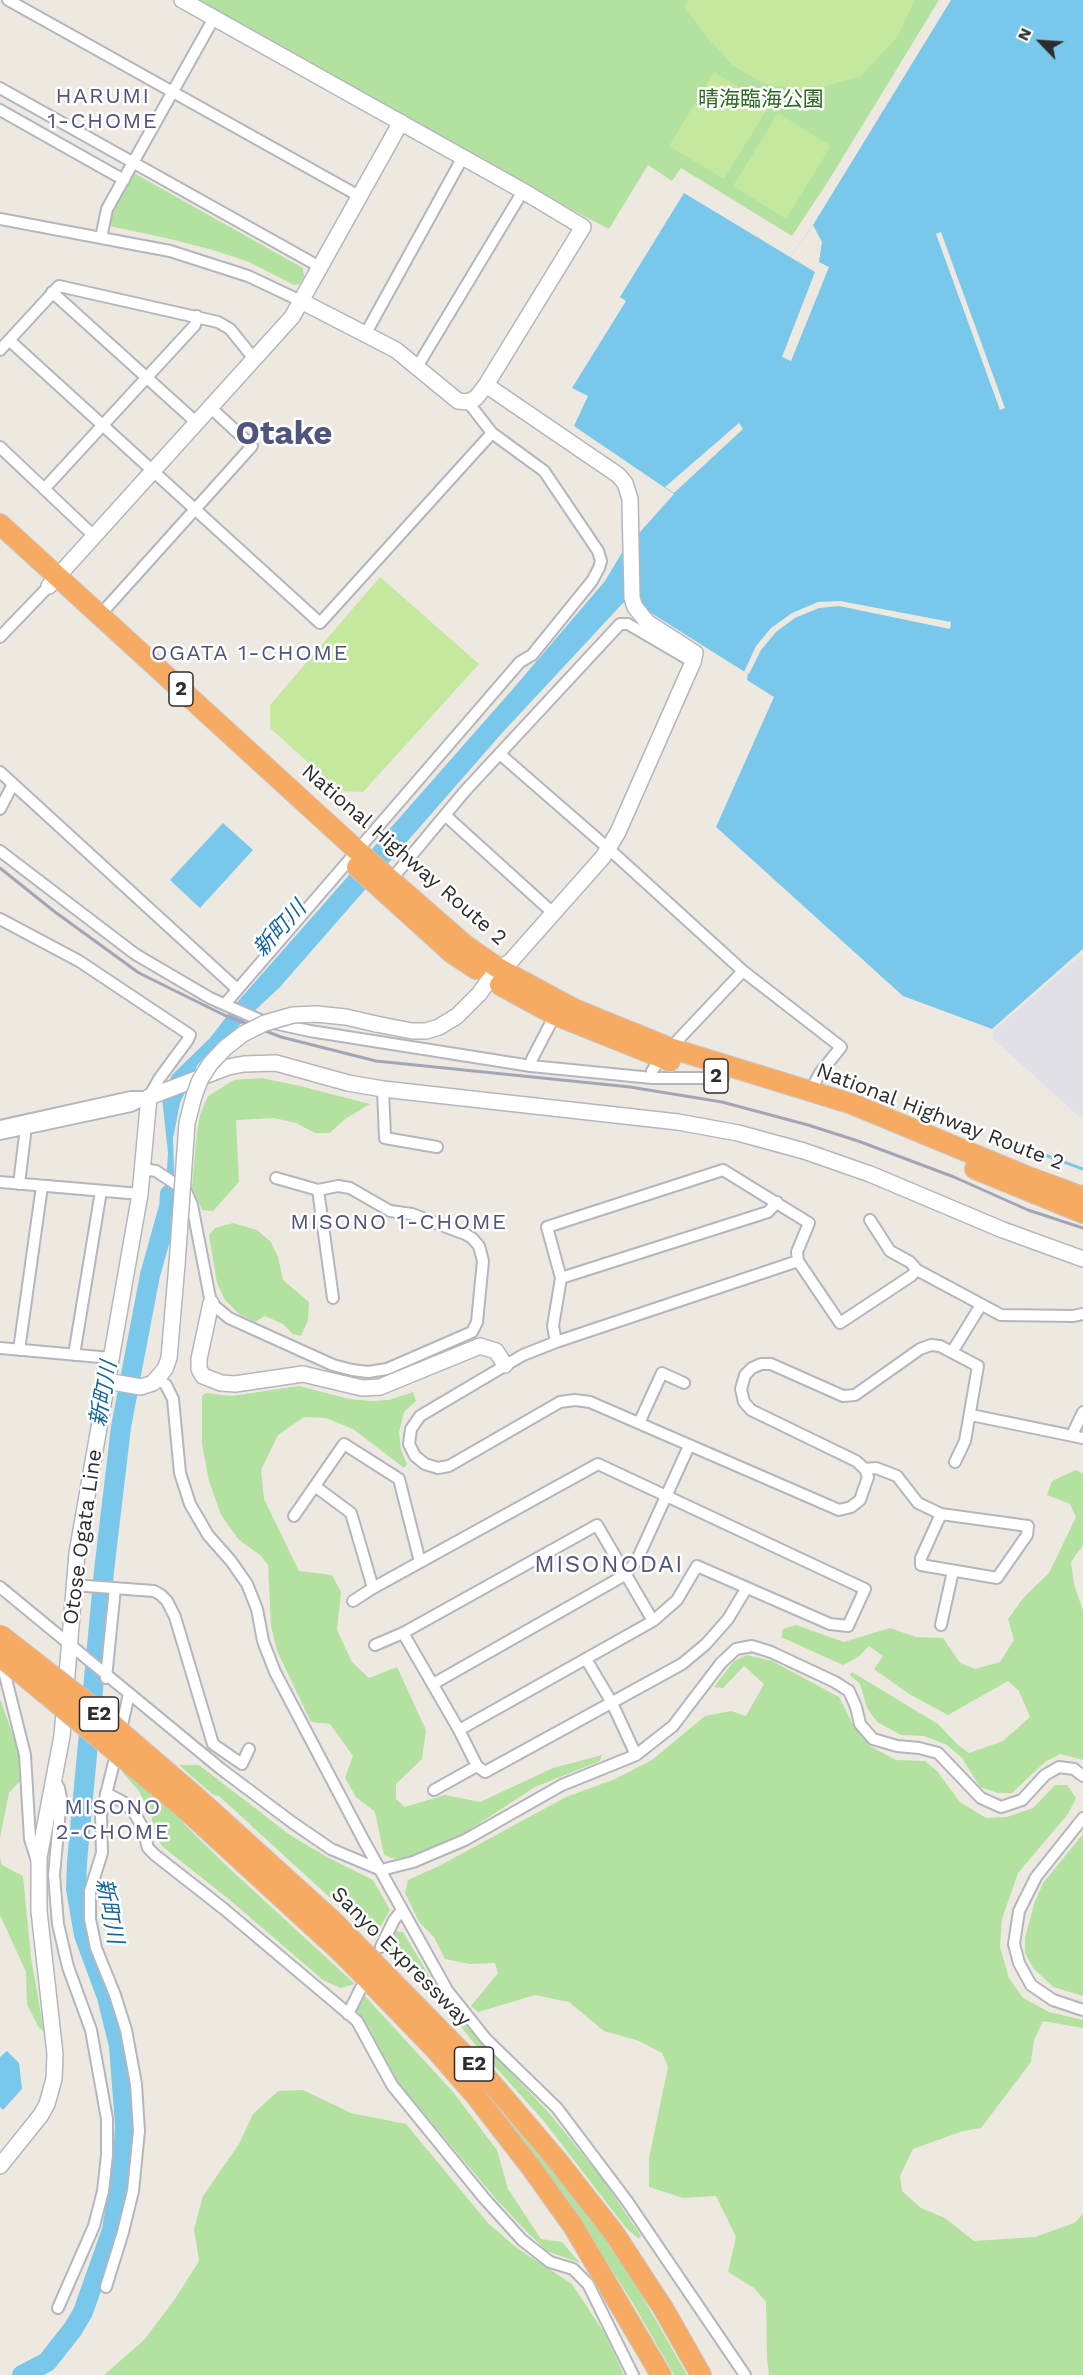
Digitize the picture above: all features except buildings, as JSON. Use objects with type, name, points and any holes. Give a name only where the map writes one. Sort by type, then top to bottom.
[{"type":"highway","name":"National Highway Route 2","points":[[0,524],[53,582],[355,856],[385,880],[452,953],[723,1078],[879,1128],[1083,1214]]},
{"type":"highway","name":"National Highway Route 2","points":[[0,541],[100,615],[355,856]]},
{"type":"highway","name":"National Highway Route 2","points":[[495,974],[555,1015],[665,1053],[852,1104],[1026,1176],[1083,1197]]},
{"type":"highway","name":"Sanyo Expressway","points":[[0,1635],[86,1702],[345,1956],[434,2048],[475,2095],[534,2170],[573,2226],[661,2375]]},
{"type":"highway","name":"Sanyo Expressway","points":[[0,1657],[190,1802],[335,1923],[489,2080],[557,2160],[614,2233],[663,2308],[700,2375]]},
{"type":"street","points":[[8,0],[359,196]]},
{"type":"street","points":[[0,219],[170,251],[248,276],[396,350],[458,400],[468,402],[476,398],[584,227],[182,0]]},
{"type":"street","points":[[101,238],[107,209],[213,18]]},
{"type":"street","points":[[0,88],[320,267]]},
{"type":"street","points":[[0,110],[124,180]]},
{"type":"street","points":[[0,637],[53,582],[292,317],[401,122]]},
{"type":"street","points":[[366,333],[463,157]]},
{"type":"street","points":[[417,367],[523,191]]},
{"type":"street","points":[[0,350],[59,286],[218,322],[230,329],[255,360]]},
{"type":"street","points":[[52,292],[197,423]]},
{"type":"street","points":[[44,489],[195,325],[197,316]]},
{"type":"street","points":[[9,340],[320,623],[492,433]]},
{"type":"street","points":[[110,1382],[141,1387],[153,1383],[165,1369],[169,1358],[187,1123],[197,1088],[210,1064],[243,1034],[265,1023],[293,1015],[316,1014],[346,1017],[412,1031],[439,1027],[457,1016],[495,974],[510,962],[609,849],[693,662],[694,653],[690,648],[642,617],[634,607],[630,499],[625,483],[609,467],[486,385]]},
{"type":"street","points":[[228,1006],[237,989],[355,856],[520,662],[532,655],[592,581],[599,568],[601,561],[598,551],[543,471],[492,433],[468,402]]},
{"type":"street","points":[[100,615],[252,446],[211,408]]},
{"type":"street","points":[[0,447],[94,536]]},
{"type":"street","points":[[385,880],[620,624],[628,624],[693,662]]},
{"type":"street","points":[[501,755],[743,971],[841,1047],[820,1073],[810,1092]]},
{"type":"street","points":[[0,772],[237,989]]},
{"type":"street","points":[[0,809],[13,784]]},
{"type":"street","points":[[445,815],[553,913]]},
{"type":"street","points":[[0,851],[135,954],[228,1006],[260,1020],[310,1031],[531,1066],[652,1078],[723,1078]]},
{"type":"street","points":[[0,919],[79,961],[190,1035],[159,1079],[154,1096]]},
{"type":"street","points":[[652,1078],[652,1071],[665,1053],[743,971]]},
{"type":"street","points":[[531,1066],[532,1059],[555,1015]]},
{"type":"street","points":[[0,1134],[131,1106],[228,1067],[268,1063],[348,1083],[383,1089],[623,1114],[738,1133],[804,1151],[870,1174],[1003,1230],[1083,1259]]},
{"type":"street","points":[[383,1089],[385,1138],[437,1147]]},
{"type":"street","points":[[0,1125],[131,1097],[154,1096]]},
{"type":"street","name":"Otose Ogata Line","points":[[0,2166],[41,2115],[47,2104],[54,2079],[55,2054],[39,1911],[39,1867],[62,1736],[72,1647],[79,1538],[110,1382],[111,1358],[140,1194],[147,1170],[154,1096]]},
{"type":"street","points":[[19,1184],[26,1135],[24,1129]]},
{"type":"street","points":[[147,1170],[186,1191],[192,1205],[211,1303],[199,1359],[199,1369],[203,1376],[221,1383],[235,1384],[303,1374],[362,1388],[380,1387],[480,1346],[496,1351],[505,1365]]},
{"type":"street","points":[[556,1342],[553,1326],[561,1278],[547,1227],[723,1170],[809,1223],[797,1252],[798,1261],[840,1323],[917,1270]]},
{"type":"street","points":[[211,1303],[219,1307],[229,1318],[333,1365],[368,1372],[387,1369],[472,1332],[477,1322],[483,1261],[479,1246],[472,1238],[412,1214],[382,1207],[350,1188],[338,1186],[318,1190],[276,1178]]},
{"type":"street","points":[[0,1182],[140,1194]]},
{"type":"street","points":[[19,1350],[42,1186]]},
{"type":"street","points":[[318,1190],[333,1298]]},
{"type":"street","points":[[74,1355],[101,1191]]},
{"type":"street","points":[[561,1278],[768,1212],[777,1202]]},
{"type":"street","points":[[870,1220],[890,1251],[910,1262],[917,1270],[1001,1315],[1073,1316],[1083,1314]]},
{"type":"street","points":[[798,1261],[523,1355],[420,1416],[411,1429],[409,1444],[414,1456],[425,1464],[438,1468],[449,1466],[560,1402],[575,1400],[590,1402],[840,1510],[851,1507],[860,1500],[868,1477],[865,1469],[856,1461],[751,1410],[744,1402],[741,1389],[745,1375],[752,1368],[761,1364],[771,1364],[843,1396],[855,1395],[920,1349],[931,1345],[952,1352],[978,1366],[966,1441],[955,1462]]},
{"type":"street","points":[[952,1352],[981,1305]]},
{"type":"street","points":[[0,1348],[111,1358]]},
{"type":"street","points":[[639,1423],[662,1373],[684,1383]]},
{"type":"street","points":[[157,1378],[166,1385],[173,1398],[180,1473],[190,1504],[208,1535],[231,1561],[247,1584],[257,1609],[263,1641],[275,1672],[447,1990],[486,2039],[557,2108],[627,2201],[745,2375]]},
{"type":"street","points":[[971,1415],[1078,1437],[1083,1412]]},
{"type":"street","points":[[294,1516],[344,1444],[399,1479],[420,1563]]},
{"type":"street","points":[[433,1684],[625,1575],[637,1560],[689,1446]]},
{"type":"street","points":[[353,1601],[598,1464],[865,1589],[848,1626],[830,1624],[697,1566],[677,1600],[653,1621],[459,1730]]},
{"type":"street","points":[[865,1469],[876,1468],[897,1476],[918,1503],[941,1514],[1028,1526],[1027,1535],[997,1578],[921,1565],[921,1558],[941,1514]]},
{"type":"street","points":[[315,1487],[351,1513],[374,1588]]},
{"type":"street","points":[[375,1645],[403,1633],[597,1526],[653,1621]]},
{"type":"street","points":[[941,1625],[953,1571]]},
{"type":"street","points":[[77,1585],[154,1592],[167,1601],[175,1617],[213,1744],[242,1764],[249,1749]]},
{"type":"street","points":[[0,1587],[105,1676],[292,1823],[331,1849],[381,1870],[413,1862],[465,1840],[562,1785],[636,1755],[673,1726],[736,1649],[752,1646],[771,1652],[836,1682],[849,1691],[861,1724],[873,1739],[938,1753],[981,1798],[1001,1807],[1022,1800],[1045,1775],[1059,1767],[1074,1769],[1083,1776]]},
{"type":"street","points":[[105,1676],[113,1588]]},
{"type":"street","points":[[403,1633],[477,1766],[485,1772],[682,1664],[706,1644],[728,1619],[746,1589]]},
{"type":"street","points":[[0,1657],[25,1755],[30,1839],[39,1867]]},
{"type":"street","points":[[586,1659],[612,1703],[636,1755]]},
{"type":"street","points":[[106,2287],[133,2191],[139,2131],[136,2084],[126,2030],[96,1948],[90,1919],[90,1891],[102,1853],[101,1815],[129,1694]]},
{"type":"street","points":[[434,1790],[477,1766]]},
{"type":"street","points":[[53,1778],[59,1787],[61,1798],[54,1875],[58,1924],[68,1967],[91,2030],[107,2119],[107,2155],[98,2208],[81,2259],[58,2308]]},
{"type":"street","points":[[106,1793],[123,1802],[133,1811],[142,1826],[148,1848],[357,2021],[392,2085],[484,2198],[522,2240],[550,2262],[573,2269],[588,2284],[633,2375]]},
{"type":"street","points":[[1083,1818],[1036,1877],[1019,1911],[1014,1944],[1018,1963],[1031,1985],[1053,2000],[1083,2010]]},
{"type":"street","points":[[381,1947],[394,1920],[402,1910]]},
{"type":"street","points":[[348,2014],[361,1988]]},
{"type":"shaded area","points":[[1083,953],[1083,1120],[992,1038],[994,1030]]},
{"type":"green space","name":"晴海臨海公園","points":[[199,0],[939,0],[792,236],[681,168],[672,181],[648,165],[609,229]]},
{"type":"green space","points":[[688,0],[915,0],[898,36],[861,76],[808,91],[765,84],[733,66],[706,36],[684,6]]},
{"type":"green space","points":[[714,72],[769,106],[724,179],[669,146]]},
{"type":"green space","points":[[778,113],[831,146],[786,219],[733,186]]},
{"type":"green space","points":[[132,172],[303,268],[304,276],[300,284],[294,285],[249,262],[213,250],[109,226],[112,210]]},
{"type":"green space","points":[[380,577],[479,664],[363,792],[340,791],[270,728],[270,705]]},
{"type":"green space","points":[[262,1078],[370,1104],[345,1119],[330,1133],[315,1133],[296,1123],[274,1118],[236,1120],[239,1182],[213,1211],[202,1210],[192,1187],[197,1132],[200,1115],[208,1096],[234,1080]]},
{"type":"green space","points":[[233,1223],[257,1230],[271,1242],[278,1257],[283,1280],[309,1302],[308,1320],[301,1336],[293,1334],[283,1324],[265,1316],[255,1322],[239,1314],[225,1300],[217,1283],[209,1235],[215,1228]]},
{"type":"green space","points":[[299,1386],[349,1399],[371,1401],[389,1400],[413,1392],[416,1401],[404,1412],[399,1432],[401,1450],[407,1464],[404,1468],[353,1429],[326,1418],[304,1417],[278,1435],[261,1470],[264,1499],[299,1571],[332,1575],[341,1592],[337,1630],[352,1662],[369,1678],[397,1667],[426,1730],[422,1759],[396,1784],[396,1799],[405,1807],[445,1795],[480,1802],[553,1768],[602,1755],[600,1761],[535,1787],[460,1836],[416,1855],[395,1859],[384,1855],[375,1812],[356,1797],[345,1778],[353,1756],[330,1724],[311,1722],[277,1651],[271,1626],[268,1565],[260,1555],[239,1540],[221,1515],[209,1481],[202,1444],[202,1396],[206,1393],[231,1396]]},
{"type":"green space","points":[[1076,1470],[1083,1474],[1083,1545],[1071,1562],[1074,1584],[1083,1611],[1083,1760],[1060,1754],[1045,1762],[1012,1793],[998,1793],[980,1787],[962,1758],[947,1745],[924,1736],[901,1735],[877,1722],[867,1708],[860,1684],[850,1675],[852,1672],[938,1724],[969,1753],[1003,1741],[1030,1717],[1019,1691],[1008,1681],[948,1715],[909,1694],[874,1669],[883,1656],[869,1646],[858,1657],[843,1665],[781,1637],[783,1629],[796,1625],[844,1642],[890,1628],[916,1637],[943,1638],[960,1663],[975,1669],[1000,1662],[1014,1640],[1008,1619],[1024,1597],[1049,1573],[1076,1517],[1070,1504],[1047,1495],[1052,1481]]},
{"type":"green space","points":[[747,1655],[772,1661],[839,1697],[852,1723],[870,1746],[896,1760],[925,1761],[937,1771],[960,1802],[986,1818],[1007,1817],[1033,1808],[1055,1785],[1067,1785],[1076,1798],[1068,1814],[1018,1873],[1002,1919],[1000,1947],[1009,1978],[1023,1998],[1049,2012],[1083,2020],[1083,2028],[1043,2021],[1034,2040],[1031,2062],[981,2128],[963,2131],[913,2149],[900,2176],[902,2191],[921,2208],[945,2218],[974,2241],[1035,2237],[1074,2223],[1083,2214],[1083,2375],[769,2375],[766,2302],[754,2288],[728,2272],[736,2237],[716,2196],[683,2198],[649,2187],[649,2158],[668,2067],[662,2053],[639,2041],[604,2031],[569,2002],[535,1995],[478,2012],[471,2006],[498,1973],[495,1963],[470,1964],[445,1959],[434,1937],[419,1922],[405,1893],[408,1880],[439,1866],[566,1797],[613,1780],[652,1760],[705,1716],[731,1711],[746,1716],[764,1684],[744,1666],[723,1688],[714,1687],[734,1661]]},
{"type":"green space","points":[[0,1699],[19,1752],[21,1780],[9,1793],[0,1838]]},
{"type":"green space","points":[[179,1765],[199,1765],[290,1835],[373,1880],[390,1910],[374,1938],[219,1796],[212,1794]]},
{"type":"green space","points":[[124,1769],[181,1817],[184,1824],[231,1870],[355,1984],[340,1988],[323,1980],[231,1901],[163,1847],[156,1837],[151,1815],[139,1791],[123,1773]]},
{"type":"green space","points":[[1083,1834],[1083,1996],[1053,1987],[1033,1968],[1025,1953],[1025,1938],[1034,1904],[1043,1883]]},
{"type":"green space","points":[[0,1858],[2,1865],[23,1876],[31,1958],[44,2031],[39,2028],[27,2004],[26,1972],[0,1915]]},
{"type":"green space","points":[[394,1931],[403,1932],[436,1987],[469,2028],[550,2114],[604,2181],[641,2236],[639,2239],[626,2228],[543,2120],[474,2043],[404,1956],[389,1957],[384,1951]]},
{"type":"green space","points":[[365,1996],[453,2092],[497,2150],[508,2189],[541,2239],[562,2242],[580,2263],[547,2251],[527,2232],[496,2199],[396,2080],[370,2030],[357,2011]]},
{"type":"green space","points":[[463,2065],[539,2152],[605,2239],[637,2287],[687,2375],[674,2375],[634,2305],[565,2200]]},
{"type":"green space","points":[[303,2090],[351,2113],[406,2124],[488,2223],[517,2248],[572,2284],[605,2334],[624,2375],[104,2375],[144,2340],[175,2299],[199,2261],[194,2229],[203,2196],[239,2144],[253,2114],[278,2091]]},
{"type":"water","points":[[951,0],[1083,0],[1083,949],[992,1029],[903,996],[716,827],[774,697],[747,680],[748,674],[648,611],[637,599],[623,603],[502,733],[280,987],[198,1064],[180,1103],[173,1138],[174,1172],[171,1206],[166,1219],[169,1199],[166,1184],[168,1153],[162,1098],[172,1075],[210,1038],[240,999],[512,690],[605,581],[623,551],[674,494],[574,426],[588,396],[572,388],[626,301],[620,297],[684,193],[790,257],[813,225]]},
{"type":"water","points":[[223,823],[253,850],[200,908],[170,880]]},
{"type":"water","points":[[7,2051],[19,2063],[22,2089],[3,2110],[0,2107],[0,2057]]},
{"type":"pier","points":[[813,225],[822,242],[819,262],[829,267],[791,361],[782,357],[815,272],[790,257]]},
{"type":"pier","points":[[941,232],[1005,408],[1000,410],[936,234]]},
{"type":"pier","points":[[739,423],[743,429],[674,493],[665,487]]},
{"type":"pier","points":[[840,601],[951,622],[950,629],[839,606],[819,608],[795,618],[776,632],[761,650],[749,674],[744,672],[756,646],[771,628],[792,613],[818,602]]},
{"type":"waterway","points":[[991,1135],[1083,1169]]},
{"type":"waterway","name":"新町川","points":[[22,2375],[47,2362],[73,2329],[83,2312],[112,2230],[123,2161],[125,2125],[119,2046],[107,1997],[84,1935],[76,1889],[77,1862],[104,1571],[121,1427],[150,1275],[169,1207],[170,1194]]},
{"type":"railway","points":[[0,868],[55,912],[139,973],[224,1015],[281,1037],[376,1061],[630,1087],[722,1102],[858,1141],[954,1177],[1028,1210],[1083,1228]]},
{"type":"district","name":"HARUMI 1-CHOME","points":[[103,110]]},
{"type":"district","name":"Otake","points":[[284,434]]},
{"type":"district","name":"OGATA 1-CHOME","points":[[250,654]]},
{"type":"district","name":"MISONO 1-CHOME","points":[[399,1223]]},
{"type":"district","name":"MISONODAI","points":[[609,1565]]},
{"type":"district","name":"MISONO 2-CHOME","points":[[113,1820]]}]
